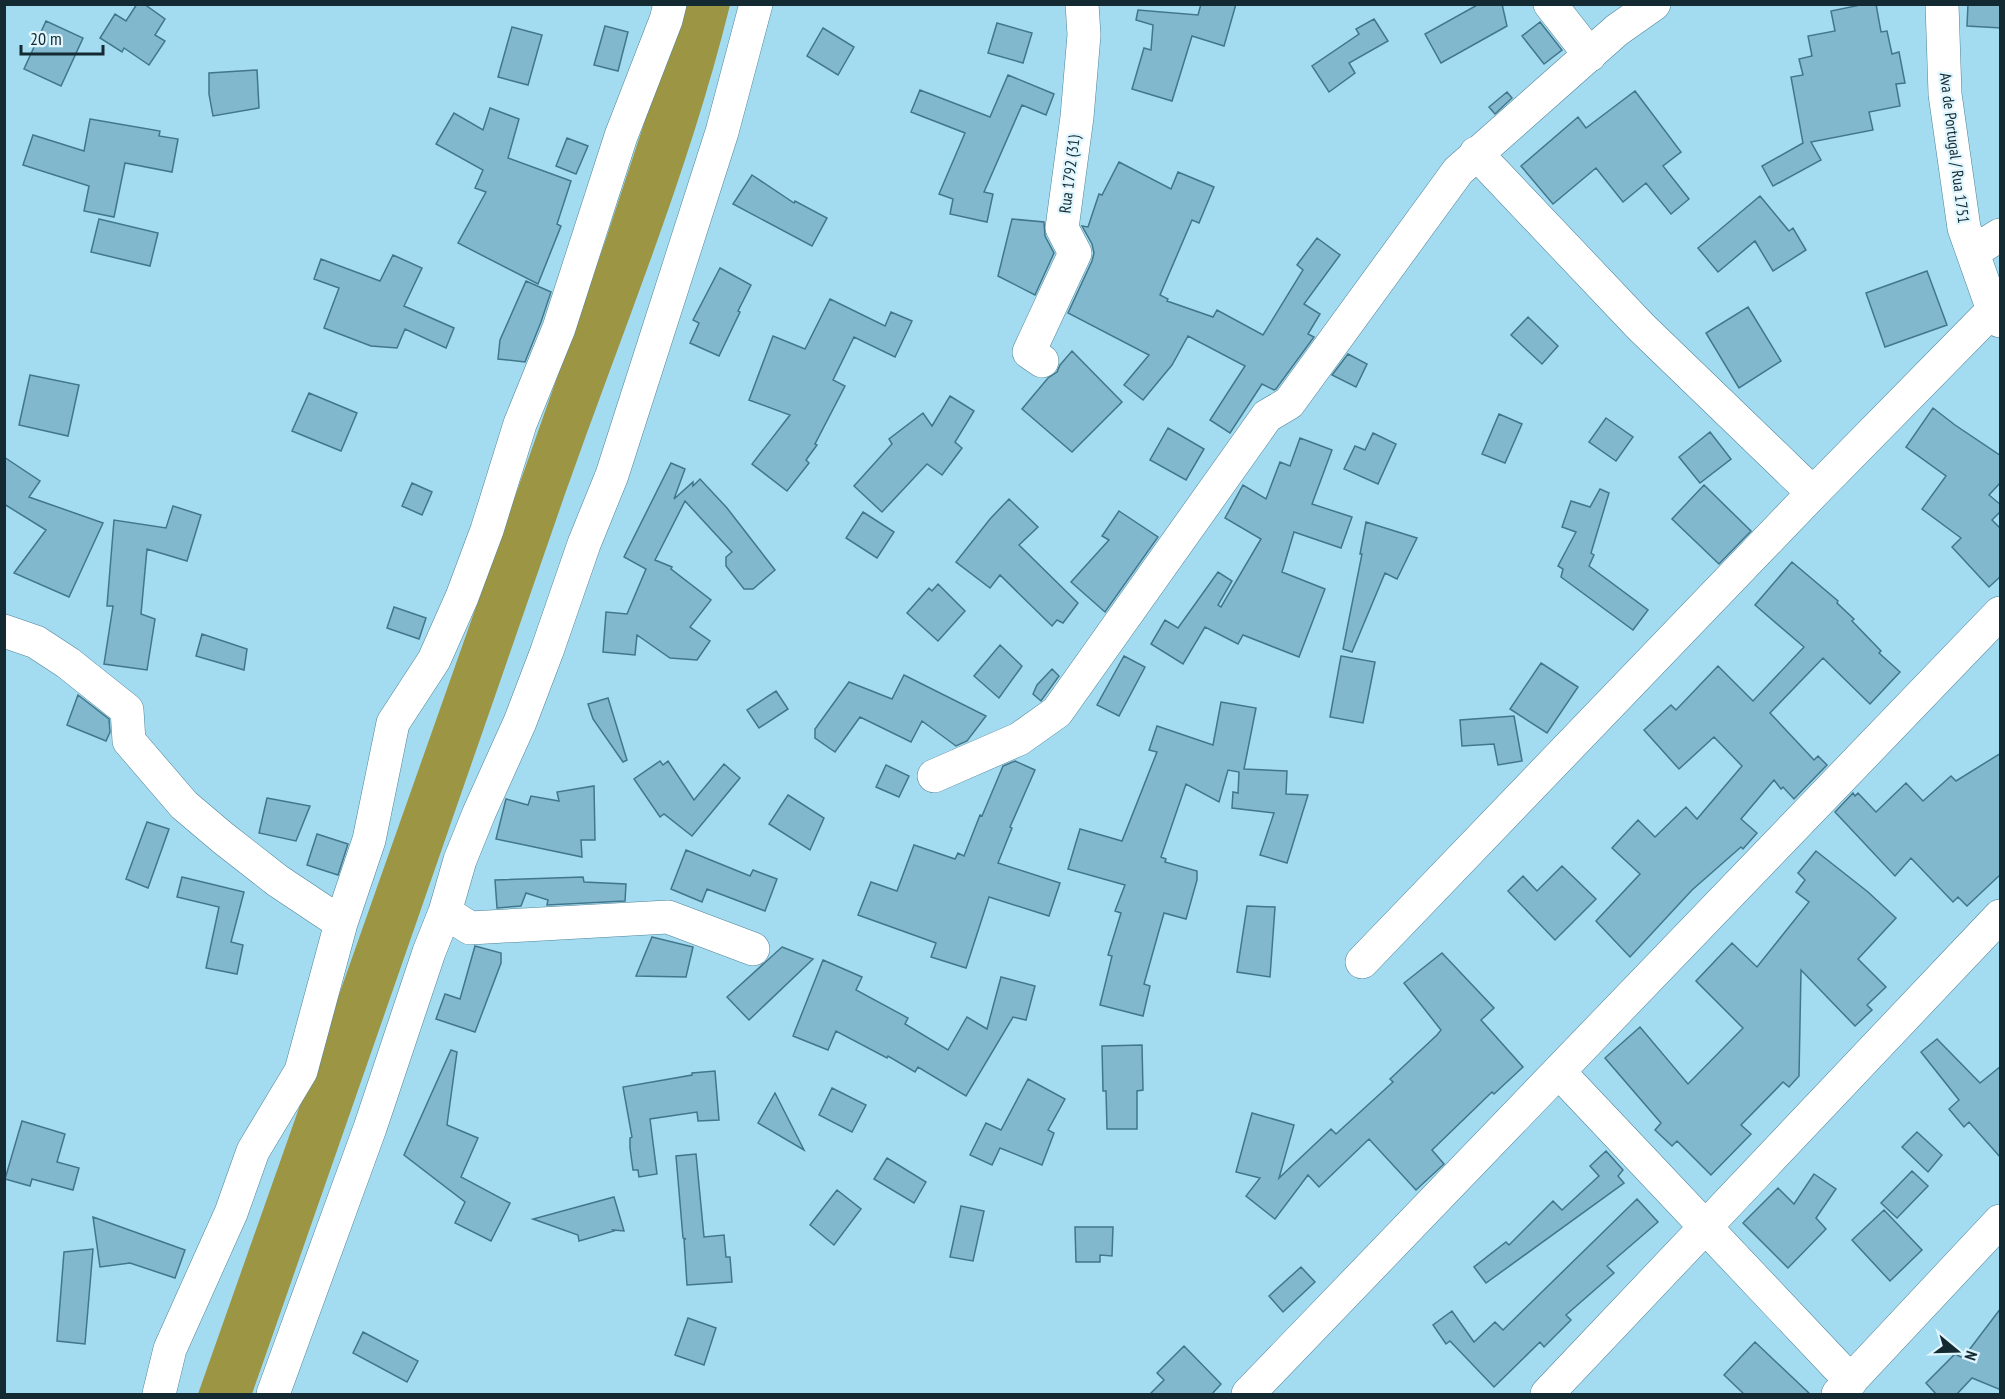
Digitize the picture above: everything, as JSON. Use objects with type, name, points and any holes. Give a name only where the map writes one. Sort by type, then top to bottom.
[{"type":"street","points":[[159,1395],[170,1349],[231,1213],[253,1151],[301,1071],[341,923],[369,840],[393,723],[434,660],[462,597],[487,530],[519,424],[559,328],[621,136],[666,20],[670,4]]},
{"type":"street","points":[[273,1395],[370,1128],[429,952],[445,912],[460,860],[520,722],[548,651],[584,544],[612,475],[722,132],[756,4]]},
{"type":"street","name":"Rua 1792 (31)","points":[[1042,361],[1029,352],[1075,253],[1062,228],[1077,117],[1084,35],[1082,4]]},
{"type":"street","points":[[1550,4],[1590,55]]},
{"type":"street","points":[[934,776],[1019,740],[1057,712],[1267,416],[1289,403],[1458,171],[1617,30],[1654,4]]},
{"type":"street","name":"Ava de Portugal / Rua 1751","points":[[1942,4],[1945,94],[1964,228],[1997,315]]},
{"type":"street","points":[[1476,153],[1641,327],[1813,493]]},
{"type":"street","points":[[1973,252],[2001,235]]},
{"type":"street","points":[[1362,962],[1813,493],[1997,315]]},
{"type":"street","points":[[1248,1395],[2001,613]]},
{"type":"street","points":[[4,631],[36,642],[127,710],[129,741],[184,805],[278,880],[341,923]]},
{"type":"street","points":[[445,912],[470,928],[668,918],[753,949]]},
{"type":"street","points":[[1548,1395],[2001,916]]},
{"type":"street","points":[[1558,1072],[1705,1227],[1845,1388],[2001,1221]]},
{"type":"shaded area","points":[[683,5],[730,5],[695,129],[654,251],[565,494],[252,1394],[198,1394],[606,239]]},
{"type":"building","points":[[137,4],[144,4],[165,19],[155,35],[165,41],[149,65],[124,48],[122,52],[100,38],[115,14],[126,21]]},
{"type":"building","points":[[1201,4],[1236,4],[1224,46],[1192,36],[1172,101],[1132,89],[1144,48],[1151,50],[1153,25],[1136,20],[1138,10],[1198,15]]},
{"type":"building","points":[[1479,4],[1502,4],[1507,26],[1441,63],[1425,34]]},
{"type":"building","points":[[1876,4],[1881,32],[1887,31],[1892,54],[1899,52],[1905,83],[1896,84],[1900,106],[1869,112],[1873,130],[1811,142],[1821,160],[1773,186],[1762,166],[1803,143],[1791,77],[1803,75],[1799,59],[1812,56],[1808,36],[1835,31],[1831,11]]},
{"type":"building","points":[[1968,4],[2001,4],[2001,28],[1967,26]]},
{"type":"building","points":[[1374,19],[1388,41],[1349,63],[1355,73],[1329,92],[1312,66],[1359,34],[1356,29]]},
{"type":"building","points":[[46,21],[83,38],[61,86],[24,69]]},
{"type":"building","points":[[1540,22],[1562,50],[1544,64],[1522,36]]},
{"type":"building","points":[[997,23],[1032,33],[1023,63],[988,53]]},
{"type":"building","points":[[605,26],[628,32],[618,71],[594,65]]},
{"type":"building","points":[[512,27],[542,35],[528,85],[498,77]]},
{"type":"building","points":[[823,28],[854,47],[838,75],[807,56]]},
{"type":"building","points":[[257,70],[259,108],[213,116],[209,94],[209,73]]},
{"type":"building","points":[[1008,75],[1054,94],[1046,115],[1022,105],[984,192],[993,194],[987,222],[950,214],[953,199],[939,194],[965,133],[911,112],[920,90],[990,117]]},
{"type":"building","points":[[1635,91],[1681,152],[1663,166],[1689,199],[1671,214],[1646,183],[1623,202],[1596,168],[1553,204],[1521,166],[1578,117],[1586,128]]},
{"type":"building","points":[[1507,92],[1512,98],[1495,114],[1489,107]]},
{"type":"building","points":[[490,108],[519,119],[508,158],[571,181],[557,224],[561,226],[538,284],[458,243],[486,192],[475,188],[483,170],[436,144],[454,113],[483,130]]},
{"type":"building","points":[[90,119],[160,131],[159,136],[178,139],[172,172],[125,163],[114,217],[84,211],[89,186],[23,165],[33,135],[84,151]]},
{"type":"building","points":[[567,138],[588,146],[576,174],[556,166]]},
{"type":"building","points":[[1119,162],[1171,189],[1178,172],[1214,187],[1199,223],[1192,220],[1160,295],[1168,299],[1167,301],[1213,317],[1217,310],[1263,335],[1303,270],[1297,265],[1317,238],[1340,255],[1304,304],[1320,314],[1308,334],[1314,337],[1276,389],[1262,384],[1230,433],[1210,420],[1245,366],[1188,336],[1172,365],[1143,400],[1124,385],[1149,355],[1068,313],[1094,253],[1092,244],[1082,226],[1088,227],[1099,194],[1102,195]]},
{"type":"building","points":[[752,175],[794,203],[795,201],[827,218],[812,246],[733,204]]},
{"type":"building","points":[[1760,196],[1789,231],[1793,228],[1806,250],[1773,271],[1755,241],[1718,272],[1698,248]]},
{"type":"building","points":[[99,219],[158,233],[150,266],[91,252]]},
{"type":"building","points":[[1012,219],[1044,222],[1045,236],[1054,253],[1035,295],[998,276]]},
{"type":"building","points":[[393,255],[422,268],[404,306],[454,328],[446,348],[405,329],[397,348],[371,346],[324,328],[339,288],[314,279],[321,259],[380,281]]},
{"type":"building","points":[[720,268],[751,285],[719,356],[690,343],[699,323],[693,320]]},
{"type":"building","points":[[1927,271],[1947,325],[1885,347],[1866,293]]},
{"type":"building","points":[[526,281],[551,292],[541,322],[525,362],[498,359],[500,340]]},
{"type":"building","points":[[830,299],[885,326],[891,312],[912,321],[895,357],[854,337],[833,380],[845,386],[815,444],[817,445],[806,460],[809,463],[787,491],[752,464],[790,415],[749,400],[773,336],[805,349]]},
{"type":"building","points":[[1748,307],[1781,361],[1739,388],[1706,333]]},
{"type":"building","points":[[1528,317],[1558,346],[1542,364],[1511,335]]},
{"type":"building","points":[[1072,351],[1122,402],[1072,452],[1022,409],[1048,378],[1057,372]]},
{"type":"building","points":[[1348,354],[1367,364],[1356,387],[1332,375]]},
{"type":"building","points":[[30,375],[79,385],[68,436],[19,425]]},
{"type":"building","points":[[309,393],[357,413],[341,451],[292,431]]},
{"type":"building","points":[[950,396],[974,411],[955,442],[962,448],[942,475],[927,464],[882,512],[854,486],[892,444],[889,439],[923,413],[932,426]]},
{"type":"building","points":[[1933,408],[2001,456],[2001,482],[1989,495],[2001,505],[2001,511],[1992,520],[2001,529],[2001,576],[1989,587],[1952,547],[1961,538],[1922,509],[1946,476],[1906,447]]},
{"type":"building","points":[[1499,414],[1522,424],[1505,463],[1482,454]]},
{"type":"building","points":[[1606,418],[1633,437],[1616,461],[1589,442]]},
{"type":"building","points":[[1168,428],[1204,449],[1186,480],[1150,460]]},
{"type":"building","points":[[1710,432],[1731,459],[1700,483],[1679,457]]},
{"type":"building","points":[[1373,433],[1396,444],[1378,484],[1344,469],[1355,446],[1365,450]]},
{"type":"building","points":[[1300,438],[1332,450],[1312,504],[1352,517],[1341,548],[1294,532],[1282,572],[1325,589],[1299,657],[1243,635],[1238,644],[1205,627],[1183,664],[1151,644],[1165,620],[1178,628],[1218,572],[1232,581],[1218,605],[1221,607],[1261,539],[1225,518],[1243,485],[1266,499],[1280,462],[1290,466]]},
{"type":"building","points":[[4,457],[40,481],[29,497],[103,523],[69,597],[14,573],[46,530],[4,504]]},
{"type":"building","points":[[671,463],[685,469],[674,499],[693,482],[693,486],[700,479],[727,508],[775,570],[753,589],[744,589],[726,566],[726,557],[732,552],[685,501],[655,560],[672,567],[671,569],[711,600],[690,627],[710,641],[697,660],[670,658],[637,635],[635,655],[603,652],[606,612],[627,614],[646,569],[624,557]]},
{"type":"building","points":[[412,483],[432,492],[422,515],[402,506]]},
{"type":"building","points":[[1704,485],[1751,531],[1719,564],[1672,519]]},
{"type":"building","points":[[1600,489],[1609,493],[1591,553],[1594,555],[1589,566],[1648,610],[1633,630],[1561,577],[1563,569],[1558,566],[1576,532],[1562,527],[1571,501],[1590,507]]},
{"type":"building","points":[[1009,499],[1038,527],[1019,545],[1078,603],[1063,623],[1057,620],[1052,626],[1000,575],[990,588],[956,562]]},
{"type":"building","points":[[173,506],[201,515],[187,561],[147,549],[141,614],[155,619],[147,670],[104,664],[113,606],[107,606],[114,520],[166,528]]},
{"type":"building","points":[[1119,511],[1158,537],[1105,612],[1071,582],[1109,540],[1102,536]]},
{"type":"building","points":[[863,512],[894,532],[877,558],[846,538]]},
{"type":"building","points":[[1366,522],[1417,538],[1397,579],[1385,573],[1352,652],[1343,649]]},
{"type":"building","points":[[1792,562],[1838,601],[1837,603],[1854,619],[1852,621],[1881,651],[1879,653],[1900,672],[1870,704],[1823,658],[1770,713],[1814,760],[1818,756],[1827,765],[1794,799],[1774,780],[1741,819],[1757,833],[1743,849],[1741,847],[1692,890],[1630,957],[1596,921],[1640,874],[1612,848],[1638,820],[1655,837],[1686,807],[1697,819],[1742,766],[1714,737],[1679,769],[1644,730],[1671,705],[1676,710],[1718,666],[1753,701],[1804,647],[1755,605]]},
{"type":"building","points":[[938,584],[965,611],[938,641],[907,613],[929,588],[932,591]]},
{"type":"building","points":[[394,607],[426,618],[419,639],[387,628]]},
{"type":"building","points":[[202,634],[247,649],[244,670],[196,656]]},
{"type":"building","points":[[1000,645],[1022,666],[999,698],[974,676]]},
{"type":"building","points":[[1124,656],[1145,667],[1119,716],[1097,705]]},
{"type":"building","points":[[1341,656],[1375,662],[1363,723],[1330,717]]},
{"type":"building","points":[[1541,663],[1578,687],[1547,733],[1510,709]]},
{"type":"building","points":[[1052,669],[1059,676],[1041,701],[1033,694],[1037,685]]},
{"type":"building","points":[[904,675],[986,716],[967,741],[956,746],[922,721],[911,742],[860,717],[835,752],[815,738],[815,729],[849,682],[892,699]]},
{"type":"building","points":[[776,691],[788,709],[759,728],[747,710]]},
{"type":"building","points":[[78,695],[109,719],[110,732],[106,741],[67,725]]},
{"type":"building","points":[[608,698],[627,760],[623,762],[593,719],[588,704]]},
{"type":"building","points":[[1221,702],[1256,708],[1244,769],[1287,771],[1286,794],[1308,795],[1287,863],[1260,855],[1274,813],[1232,808],[1233,792],[1238,793],[1239,772],[1228,770],[1219,802],[1186,784],[1161,857],[1166,859],[1165,862],[1197,871],[1197,880],[1186,919],[1164,913],[1144,984],[1150,986],[1143,1016],[1100,1005],[1112,956],[1108,955],[1121,913],[1115,911],[1125,885],[1068,869],[1080,829],[1122,841],[1157,752],[1149,750],[1157,726],[1213,745]]},
{"type":"building","points":[[1514,716],[1522,761],[1498,765],[1494,744],[1462,746],[1460,720]]},
{"type":"building","points":[[2001,753],[2001,874],[1967,906],[1958,897],[1953,902],[1911,858],[1895,876],[1835,812],[1853,793],[1855,796],[1858,793],[1876,812],[1906,783],[1923,801],[1951,776],[1956,781]]},
{"type":"building","points":[[660,761],[663,765],[668,761],[694,800],[724,764],[740,778],[692,836],[664,814],[660,817],[634,779]]},
{"type":"building","points":[[1015,761],[1035,770],[1010,827],[1012,828],[998,863],[1060,883],[1049,916],[989,897],[966,968],[931,957],[936,943],[858,915],[871,882],[897,891],[914,845],[955,859],[958,853],[964,856],[1003,766]]},
{"type":"building","points":[[886,765],[909,776],[899,797],[876,787]]},
{"type":"building","points":[[594,786],[595,840],[581,840],[582,857],[496,839],[506,799],[528,805],[531,796],[559,801],[557,792]]},
{"type":"building","points":[[788,795],[824,818],[810,850],[769,824]]},
{"type":"building","points":[[267,798],[310,806],[296,841],[259,833]]},
{"type":"building","points":[[147,822],[169,829],[148,888],[126,879]]},
{"type":"building","points":[[317,834],[348,844],[338,875],[307,865]]},
{"type":"building","points":[[686,850],[750,876],[753,870],[777,879],[765,911],[707,889],[702,902],[671,889]]},
{"type":"building","points":[[1816,851],[1868,892],[1896,918],[1858,959],[1886,987],[1867,1005],[1872,1010],[1855,1026],[1801,970],[1799,1076],[1789,1087],[1783,1082],[1741,1125],[1751,1134],[1711,1175],[1677,1141],[1672,1146],[1655,1130],[1661,1123],[1605,1058],[1640,1027],[1688,1084],[1743,1028],[1696,981],[1732,943],[1757,967],[1809,902],[1796,892],[1805,880],[1798,873]]},
{"type":"building","points":[[1562,866],[1596,899],[1555,940],[1508,891],[1523,876],[1537,891]]},
{"type":"building","points":[[182,877],[244,892],[231,942],[243,945],[237,974],[206,968],[219,907],[177,897]]},
{"type":"building","points":[[583,877],[584,882],[626,884],[625,901],[547,905],[548,900],[526,893],[521,906],[497,908],[495,880]]},
{"type":"building","points":[[1247,906],[1275,907],[1270,977],[1237,972]]},
{"type":"building","points":[[652,937],[693,947],[686,977],[636,976]]},
{"type":"building","points":[[475,946],[501,953],[501,963],[475,1032],[436,1019],[445,994],[460,999]]},
{"type":"building","points":[[782,947],[813,959],[749,1020],[727,997]]},
{"type":"building","points":[[1442,953],[1494,1008],[1481,1020],[1523,1067],[1494,1094],[1492,1092],[1432,1150],[1444,1164],[1416,1190],[1369,1139],[1319,1187],[1308,1175],[1275,1219],[1246,1196],[1260,1178],[1236,1172],[1252,1113],[1294,1125],[1279,1178],[1331,1129],[1336,1134],[1393,1082],[1390,1079],[1441,1030],[1404,983]]},
{"type":"building","points":[[823,960],[862,977],[856,990],[908,1018],[905,1024],[948,1050],[967,1017],[987,1029],[1001,977],[1035,986],[1026,1020],[1013,1017],[966,1096],[918,1067],[915,1072],[836,1031],[828,1050],[793,1036]]},
{"type":"building","points":[[1937,1039],[1980,1083],[2001,1066],[2001,1158],[1969,1122],[1964,1127],[1949,1109],[1959,1100],[1921,1052]]},
{"type":"building","points":[[1142,1045],[1143,1090],[1137,1091],[1137,1129],[1107,1129],[1102,1046]]},
{"type":"building","points":[[451,1050],[457,1052],[447,1125],[478,1138],[461,1177],[510,1203],[491,1241],[455,1223],[465,1202],[404,1155]]},
{"type":"building","points":[[715,1071],[719,1120],[698,1121],[697,1112],[650,1119],[657,1174],[639,1177],[638,1170],[633,1170],[630,1148],[632,1137],[623,1087],[692,1075],[692,1073]]},
{"type":"building","points":[[1028,1079],[1065,1099],[1048,1130],[1054,1133],[1042,1165],[1000,1148],[992,1165],[970,1155],[986,1123],[1001,1130]]},
{"type":"building","points":[[832,1088],[866,1105],[852,1132],[819,1115]]},
{"type":"building","points":[[775,1093],[804,1150],[758,1123]]},
{"type":"building","points":[[22,1121],[65,1134],[57,1162],[79,1168],[73,1190],[32,1179],[30,1186],[5,1179]]},
{"type":"building","points":[[1917,1132],[1942,1155],[1928,1172],[1902,1147]]},
{"type":"building","points":[[1606,1151],[1623,1170],[1618,1176],[1624,1183],[1486,1283],[1474,1267],[1506,1242],[1509,1245],[1553,1201],[1562,1210],[1599,1176],[1590,1166]]},
{"type":"building","points":[[696,1154],[704,1237],[724,1235],[726,1257],[730,1257],[732,1282],[687,1285],[684,1239],[686,1239],[683,1238],[676,1156]]},
{"type":"building","points":[[887,1158],[926,1182],[914,1203],[874,1179]]},
{"type":"building","points":[[1912,1171],[1928,1186],[1897,1218],[1881,1203]]},
{"type":"building","points":[[1814,1174],[1836,1189],[1816,1218],[1826,1229],[1788,1268],[1743,1223],[1778,1188],[1794,1204]]},
{"type":"building","points":[[837,1190],[861,1209],[834,1245],[810,1225]]},
{"type":"building","points":[[614,1197],[624,1231],[613,1230],[579,1241],[578,1235],[533,1219]]},
{"type":"building","points":[[1637,1199],[1658,1222],[1607,1266],[1614,1273],[1566,1315],[1571,1320],[1544,1347],[1540,1342],[1494,1387],[1450,1341],[1446,1344],[1433,1325],[1452,1311],[1474,1342],[1495,1322],[1503,1330]]},
{"type":"building","points":[[961,1206],[984,1211],[973,1261],[950,1257]]},
{"type":"building","points":[[1884,1210],[1922,1250],[1890,1281],[1852,1240]]},
{"type":"building","points":[[93,1217],[185,1250],[175,1278],[130,1263],[100,1267]]},
{"type":"building","points":[[1075,1227],[1113,1227],[1112,1256],[1100,1255],[1100,1262],[1076,1262]]},
{"type":"building","points":[[93,1249],[85,1344],[57,1341],[64,1252]]},
{"type":"building","points":[[1301,1267],[1315,1282],[1283,1312],[1269,1296]]},
{"type":"building","points":[[2001,1308],[2001,1390],[1972,1378],[1956,1395],[1937,1395],[1926,1383],[1955,1354],[1963,1358]]},
{"type":"building","points":[[688,1318],[716,1328],[704,1365],[675,1355]]},
{"type":"building","points":[[363,1332],[418,1361],[407,1382],[353,1353]]},
{"type":"building","points":[[1755,1342],[1811,1395],[1745,1395],[1724,1375]]},
{"type":"building","points":[[1184,1346],[1221,1384],[1211,1395],[1149,1395],[1164,1380],[1157,1373]]}]
